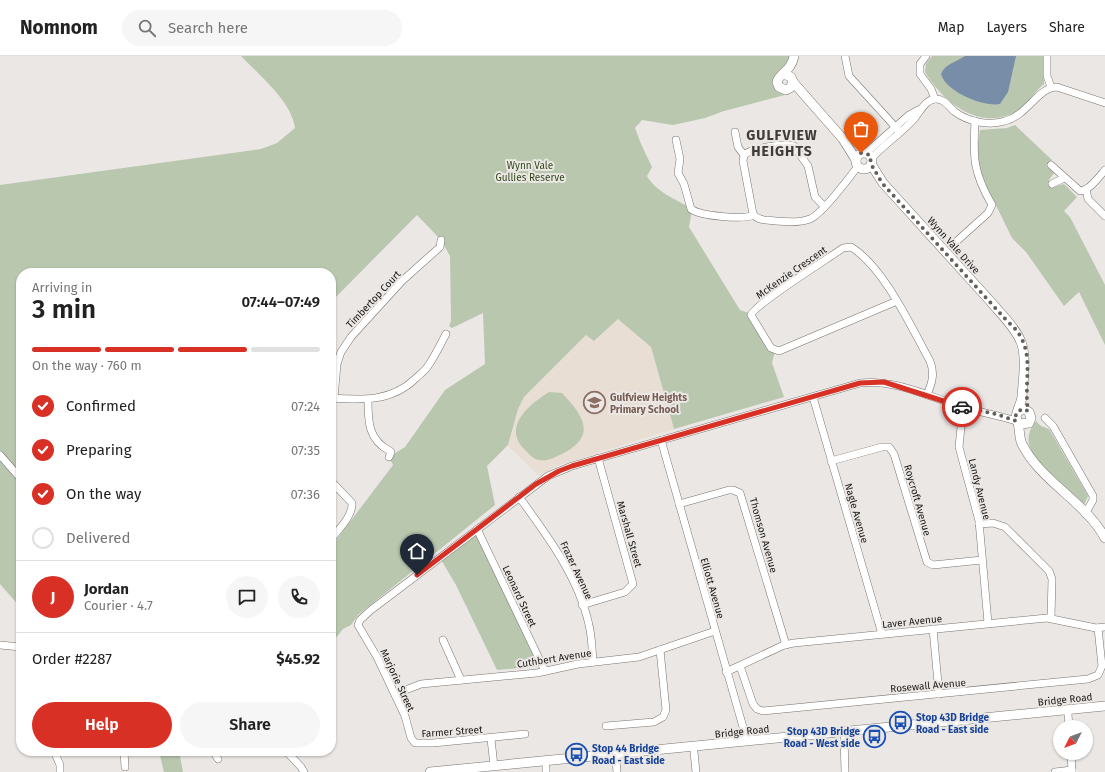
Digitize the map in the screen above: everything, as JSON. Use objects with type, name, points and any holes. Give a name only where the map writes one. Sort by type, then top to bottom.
[{"type":"main road","points":[[794,56],[789,69],[778,78],[777,84],[782,90],[792,83],[799,56]]},
{"type":"main road","points":[[784,74],[789,75],[792,83]]},
{"type":"main road","name":"Wynn Vale Drive","points":[[792,83],[1008,322],[1021,343],[1023,352],[1020,416],[1021,440],[1026,452],[1035,465],[1085,514],[1105,538]]},
{"type":"main road","points":[[1020,416],[1031,418],[1024,434],[1026,452]]},
{"type":"main road","name":"Bridge Road","points":[[430,772],[546,767],[616,757],[1067,712],[1105,706]]},
{"type":"main road","name":"Bridge Road","points":[[1067,712],[1105,711]]},
{"type":"street","points":[[845,56],[849,76],[898,130]]},
{"type":"street","points":[[926,56],[920,64],[920,74],[931,90],[935,99]]},
{"type":"street","points":[[1047,56],[1047,76],[1051,87]]},
{"type":"street","points":[[824,206],[815,197],[808,166],[794,146],[785,144],[749,151],[744,155],[743,161],[754,215],[761,220],[787,222],[806,220],[813,217],[824,206],[864,161],[898,130],[913,120],[927,102],[935,99],[942,100],[960,115],[975,121],[993,123],[1011,119],[1027,109],[1042,92],[1051,87],[1057,87],[1105,103]]},
{"type":"street","points":[[958,240],[988,213],[992,205],[975,169],[973,152],[975,121]]},
{"type":"street","points":[[735,132],[738,147],[744,155]]},
{"type":"street","points":[[676,140],[680,159],[678,173],[684,184],[691,209],[698,213],[744,218],[754,215]]},
{"type":"street","points":[[1051,166],[1077,190],[1083,191],[1105,170]]},
{"type":"street","points":[[1052,184],[1064,178]]},
{"type":"street","points":[[1086,189],[1088,199],[1105,216]]},
{"type":"street","name":"Timbertop Court","points":[[336,372],[341,352],[351,337],[402,281],[442,245]]},
{"type":"street","name":"McKenzie Crescent","points":[[897,301],[779,351],[770,348],[752,315],[754,310],[843,248],[849,246],[854,248],[882,277],[897,301],[933,368],[933,378],[928,395]]},
{"type":"street","points":[[336,398],[368,400],[384,397],[411,382],[427,368],[446,334]]},
{"type":"street","points":[[477,529],[519,497],[559,471],[598,458],[860,383],[874,381],[899,386],[963,407],[996,414],[1020,416]]},
{"type":"street","name":"Nagle Avenue","points":[[813,397],[882,634]]},
{"type":"street","points":[[368,400],[368,422],[370,432],[375,440],[391,452],[389,457]]},
{"type":"street","name":"Landy Avenue","points":[[963,407],[959,447],[979,524],[988,623]]},
{"type":"street","points":[[1045,418],[1053,426],[1092,496],[1093,500],[1085,514]]},
{"type":"street","name":"Elliott Avenue","points":[[661,440],[726,672],[748,744]]},
{"type":"street","name":"Roycroft Avenue","points":[[832,461],[882,447],[890,447],[894,454],[927,562],[933,565],[982,560]]},
{"type":"street","points":[[0,455],[16,473]]},
{"type":"street","name":"Marshall Street","points":[[582,605],[625,592],[633,584],[598,458]]},
{"type":"street","points":[[336,486],[352,503],[352,507],[336,533]]},
{"type":"street","name":"Thomson Avenue","points":[[679,504],[729,490],[740,493],[786,645]]},
{"type":"street","name":"Frazer Avenue","points":[[519,497],[553,543],[582,605],[589,625],[593,662]]},
{"type":"street","points":[[979,524],[993,523],[1005,527],[1046,567],[1052,580],[1051,618]]},
{"type":"street","name":"Marjorie Street","points":[[416,743],[411,738],[405,716],[375,653],[358,628],[360,620],[370,610],[477,529]]},
{"type":"street","name":"Leonard Street","points":[[477,529],[545,671]]},
{"type":"street","name":"Laver Avenue","points":[[726,672],[786,645],[988,623],[1051,618],[1102,627]]},
{"type":"street","name":"Rosewall Avenue","points":[[740,666],[753,704],[757,709],[763,711],[1093,678],[1098,675],[1102,666],[1102,627]]},
{"type":"street","points":[[933,629],[939,694]]},
{"type":"street","name":"Cuthbert Avenue","points":[[395,694],[421,684],[545,671],[593,662],[639,657],[715,631]]},
{"type":"street","points":[[443,640],[461,680]]},
{"type":"street","points":[[0,645],[16,646]]},
{"type":"street","points":[[606,726],[654,722],[663,717],[666,710],[660,650]]},
{"type":"street","points":[[1067,712],[1068,720]]},
{"type":"street","name":"Farmer Street","points":[[416,743],[428,744],[491,739],[525,734]]},
{"type":"street","points":[[843,734],[845,772]]},
{"type":"street","name":"Farmer Street","points":[[491,739],[492,769]]},
{"type":"street","points":[[694,749],[696,772]]},
{"type":"street","points":[[56,756],[60,765],[60,772]]},
{"type":"street","points":[[124,756],[124,767]]},
{"type":"street","points":[[291,756],[302,767],[304,772]]},
{"type":"street","points":[[616,757],[617,772]]},
{"type":"street","points":[[1055,772],[1072,771],[1071,760]]},
{"type":"shaded area","name":"Gulfview Heights Primary School","points":[[618,319],[651,347],[674,429],[560,465],[539,476],[508,446],[518,409],[524,397],[586,335],[595,341]]},
{"type":"green space","name":"Wynn Vale Gullies Reserve","points":[[241,56],[794,56],[780,76],[786,94],[785,95],[724,111],[705,118],[673,125],[642,120],[635,128],[652,167],[647,176],[660,190],[692,210],[689,227],[740,310],[752,314],[775,351],[772,363],[784,397],[674,429],[651,347],[618,319],[594,341],[586,335],[524,397],[518,409],[508,445],[487,466],[495,505],[358,615],[351,625],[343,629],[336,638],[336,540],[393,465],[389,457],[405,447],[445,390],[485,364],[483,313],[452,328],[449,326],[451,321],[450,256],[441,240],[417,215],[336,297],[336,268],[16,268],[16,602],[0,584],[0,185],[261,149],[277,143],[295,128],[293,118],[288,108],[274,89]]},
{"type":"green space","points":[[932,56],[1043,56],[1044,84],[1024,106],[1007,116],[993,118],[979,117],[954,105],[933,84],[925,72],[926,64]]},
{"type":"green space","points":[[1015,125],[1052,160],[1046,166],[1054,173],[1049,180],[1050,188],[1064,184],[1077,197],[1064,211],[1070,217],[1105,285],[1105,345],[1079,292],[1064,306],[1026,252],[1012,238],[987,187],[978,163],[977,151],[980,130],[1007,128]]},
{"type":"green space","points":[[549,392],[562,393],[570,401],[581,417],[583,433],[580,440],[573,447],[554,458],[542,460],[531,456],[524,449],[518,440],[516,432],[517,424],[521,416],[534,403]]},
{"type":"green space","points":[[1036,421],[1041,426],[1049,429],[1088,496],[1084,505],[1040,464],[1031,450],[1029,446],[1030,431]]},
{"type":"green space","points":[[477,529],[543,666],[497,670],[456,585],[440,558]]},
{"type":"green space","points":[[160,756],[180,756],[183,772],[164,772]]},
{"type":"water","points":[[965,56],[1016,56],[1008,92],[1000,104],[975,101],[957,92],[944,81],[941,74],[945,68]]},
{"type":"way so far","points":[[861,153],[870,155],[872,161],[871,164],[882,183],[1008,322],[1016,328],[1025,343],[1027,355],[1026,396],[1028,411],[1024,409],[1018,411],[1015,417],[1016,421],[996,414],[962,407]]},
{"type":"place","name":"Gulfview Heights Primary School","points":[[594,403]]},
{"type":"place","name":"Stop 43D Bridge Road - East side","points":[[901,723]]},
{"type":"place","name":"Stop 43D Bridge Road - West side","points":[[875,737]]},
{"type":"place","name":"Stop 44 Bridge Road - East side","points":[[577,754]]},
{"type":"district","name":"GULFVIEW HEIGHTS","points":[[782,144]]},
{"type":"route","points":[[417,575],[536,484],[548,476],[572,466],[860,383],[874,381],[884,382],[962,407]]}]
